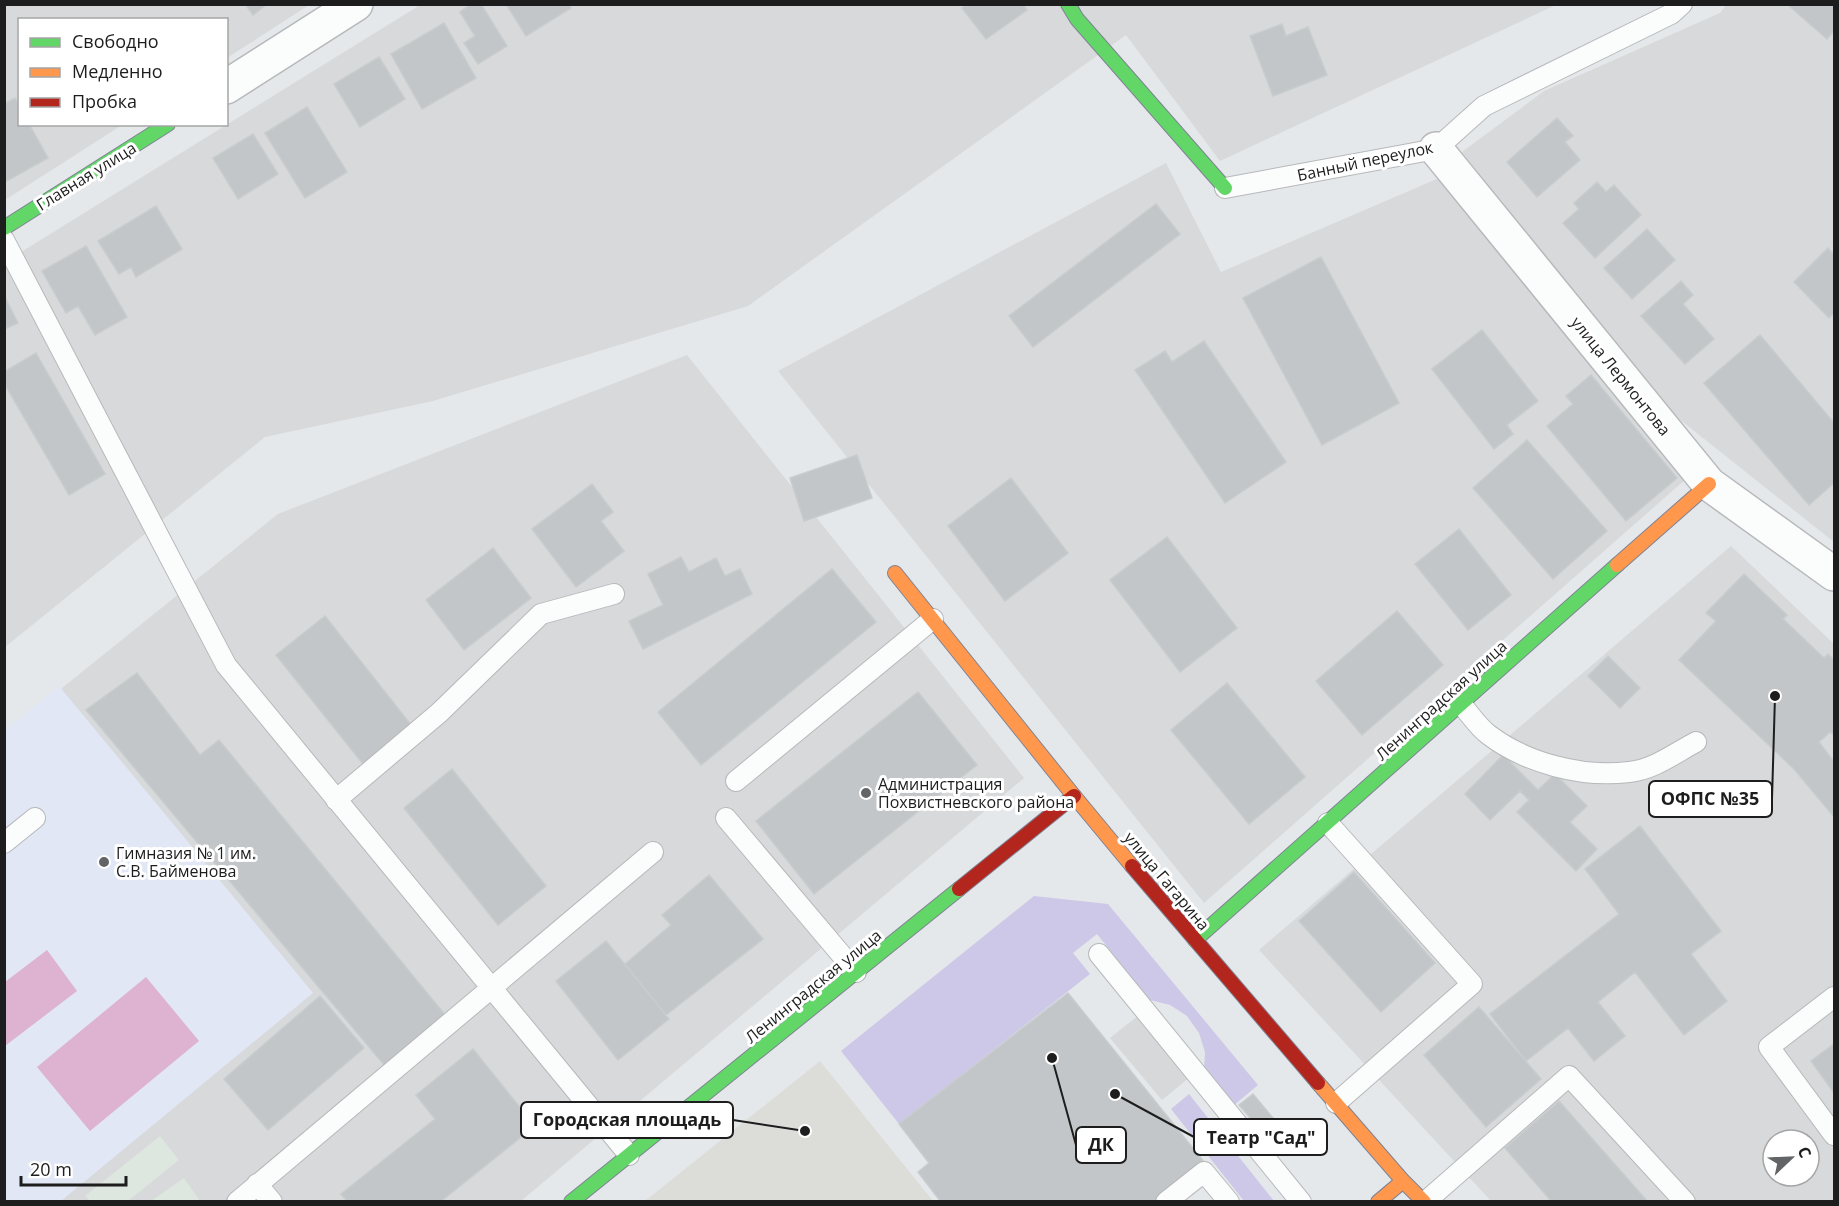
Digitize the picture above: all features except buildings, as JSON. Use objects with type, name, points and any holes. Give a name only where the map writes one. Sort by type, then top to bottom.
[{"type":"street","points":[[228,86],[356,4]]},
{"type":"street","points":[[1068,4],[1077,19],[1225,188]]},
{"type":"street","name":"Главная улица","points":[[4,228],[165,126]]},
{"type":"street","name":"улица Лермонтова","points":[[1436,149],[1709,484],[1834,574]]},
{"type":"street","name":"Ленинградская улица","points":[[1196,940],[1709,484]]},
{"type":"street","name":"улица Гагарина","points":[[895,573],[1074,796],[1403,1181],[1424,1202]]},
{"type":"street","name":"Ленинградская улица","points":[[571,1202],[1074,796]]},
{"type":"street","points":[[1378,1202],[1403,1181]]},
{"type":"lane","name":"Банный переулок","points":[[1225,188],[1436,149],[1484,106],[1673,8]]},
{"type":"lane","points":[[4,240],[226,665],[628,1155]]},
{"type":"lane","points":[[336,800],[439,713],[541,614],[614,594]]},
{"type":"lane","points":[[736,781],[933,619]]},
{"type":"lane","points":[[1461,704],[1487,734],[1516,753],[1561,768],[1630,772],[1654,765],[1696,742]]},
{"type":"lane","points":[[4,843],[35,818]]},
{"type":"lane","points":[[726,818],[856,972]]},
{"type":"lane","points":[[1328,823],[1472,984],[1336,1103]]},
{"type":"lane","points":[[237,1202],[654,852]]},
{"type":"lane","points":[[1099,954],[1301,1202]]},
{"type":"lane","points":[[1834,998],[1769,1047],[1834,1135]]},
{"type":"lane","points":[[1424,1202],[1569,1076],[1685,1202]]},
{"type":"lane","points":[[1166,1202],[1204,1172],[1229,1202]]},
{"type":"lane","points":[[257,1184],[272,1202]]},
{"type":"shaded area","points":[[4,5],[309,5],[228,57],[228,18],[18,18],[18,126],[120,126],[5,200]]},
{"type":"shaded area","points":[[420,5],[1556,5],[1220,161],[1126,35],[748,306],[433,401],[265,437],[5,647],[5,262]]},
{"type":"shaded area","points":[[1726,5],[1834,5],[1834,542],[1669,411],[1462,152],[1544,91],[1720,13]]},
{"type":"shaded area","points":[[1166,163],[1221,272],[1439,178],[1686,479],[1204,903],[778,371]]},
{"type":"shaded area","points":[[687,355],[1024,778],[521,1201],[5,1202],[5,734],[278,514]]},
{"type":"shaded area","points":[[1731,546],[1834,644],[1834,1201],[1491,1201],[1259,950]]},
{"type":"shaded area","name":"Гимназия № 1 им. С.В. Байменова","points":[[59,686],[313,993],[61,1201],[5,1202],[5,731]]},
{"type":"shaded area","points":[[1034,896],[1108,904],[1258,1085],[1233,1106],[1204,1071],[1205,1052],[1199,1033],[1187,1016],[1170,1005],[1150,1000],[1097,934],[1073,953],[1090,974],[899,1124],[841,1051]]},
{"type":"shaded area","points":[[47,950],[77,991],[5,1046],[5,982]]},
{"type":"shaded area","points":[[146,977],[199,1041],[90,1131],[37,1067]]},
{"type":"shaded area","points":[[1139,1015],[1190,1077],[1162,1100],[1110,1038]]},
{"type":"shaded area","points":[[820,1061],[933,1201],[645,1201]]},
{"type":"shaded area","points":[[1189,1094],[1274,1201],[1244,1201],[1171,1109]]},
{"type":"shaded area","points":[[160,1136],[179,1160],[128,1201],[90,1201],[85,1196]]},
{"type":"shaded area","points":[[184,1178],[200,1201],[151,1201]]},
{"type":"traffic: fast","points":[[1068,4],[1077,19],[1225,188]]},
{"type":"traffic: fast","points":[[4,228],[165,126]]},
{"type":"traffic: fast","points":[[1195,940],[1617,565]]},
{"type":"traffic: fast","points":[[571,1202],[959,889]]},
{"type":"traffic: slow","points":[[1617,565],[1709,484]]},
{"type":"traffic: slow","points":[[895,573],[1132,866]]},
{"type":"traffic: slow","points":[[1318,1083],[1424,1202]]},
{"type":"traffic: slow","points":[[1378,1202],[1403,1181]]},
{"type":"traffic: jam","points":[[959,889],[1074,796]]},
{"type":"traffic: jam","points":[[1132,866],[1318,1083]]},
{"type":"place","name":"ОФПС №35","points":[[1775,696]]},
{"type":"place","name":"Администрация Похвистневского района","points":[[866,793]]},
{"type":"place","name":"Гимназия № 1 им. С.В. Байменова","points":[[104,862]]},
{"type":"place","name":"ДК","points":[[1052,1058]]},
{"type":"place","name":"Театр \"Сад\"","points":[[1115,1094]]},
{"type":"place","name":"Городская площадь","points":[[805,1131]]}]
